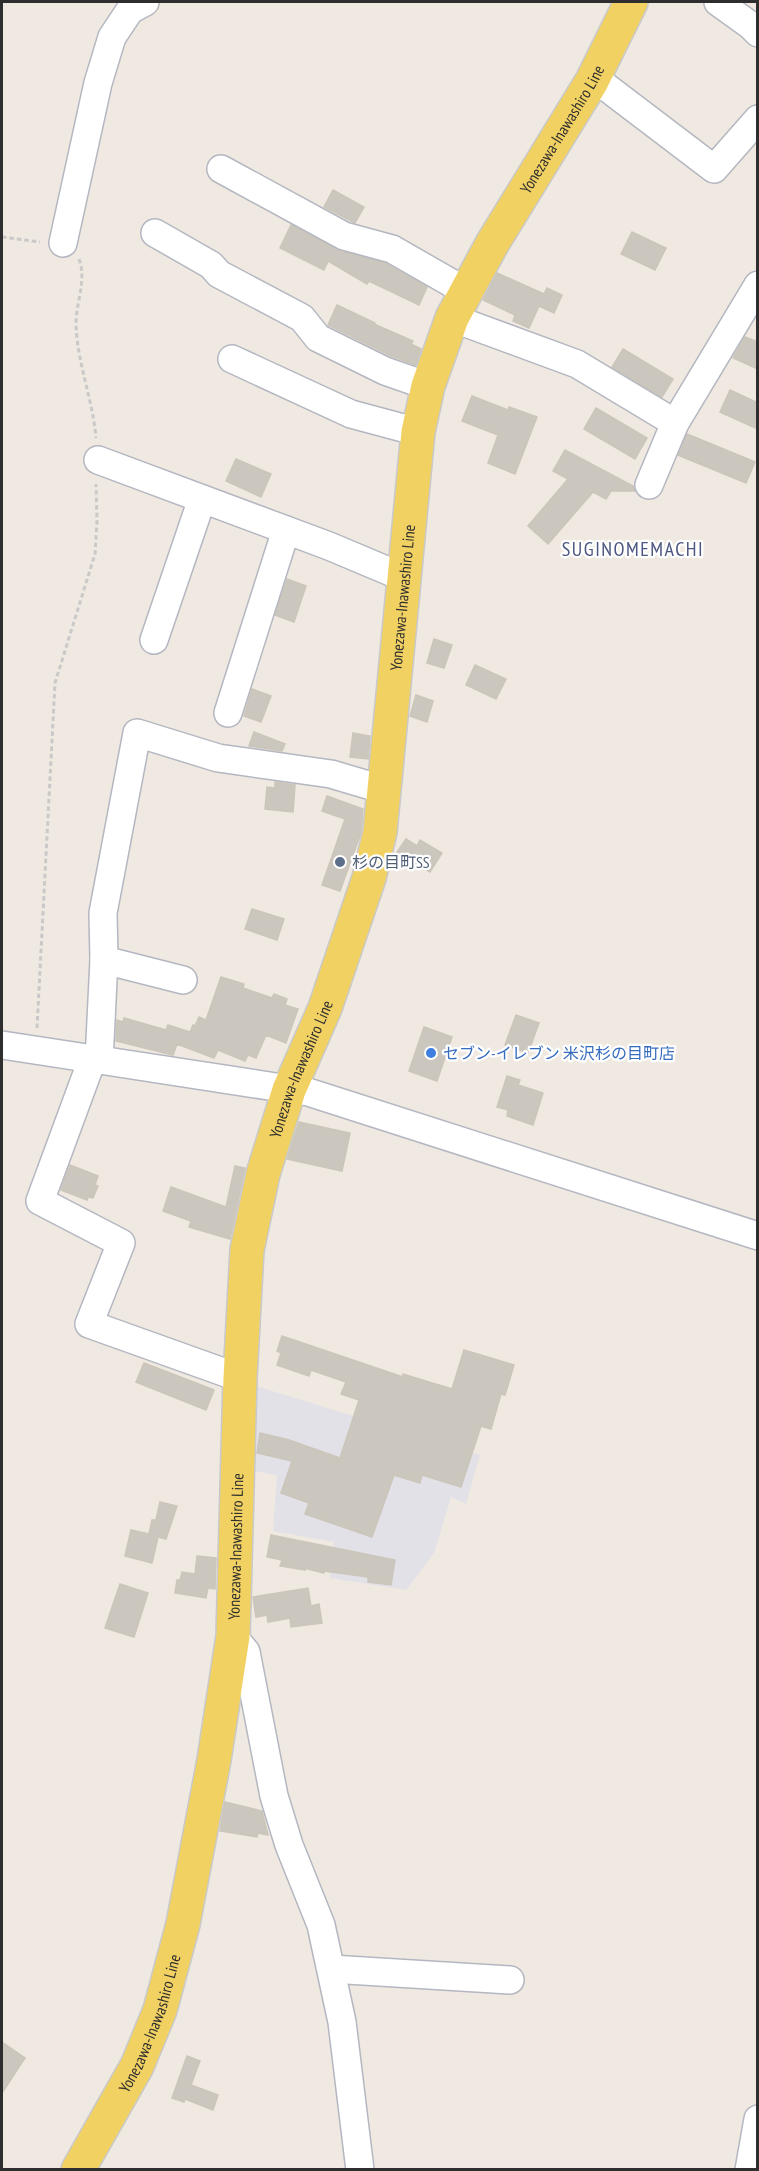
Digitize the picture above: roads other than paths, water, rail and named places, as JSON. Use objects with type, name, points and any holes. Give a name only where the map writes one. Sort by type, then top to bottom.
[{"type":"main road","name":"Yonezawa-Inawashiro Line","points":[[78,2169],[137,2066],[160,2010],[183,1924],[214,1760],[233,1636],[240,1378],[248,1250],[263,1174],[289,1090],[325,1008],[369,878],[380,832],[418,432],[428,386],[459,305],[506,220],[593,77],[631,2]]},
{"type":"street","points":[[63,243],[98,83],[112,37],[130,10],[145,2]]},
{"type":"street","points":[[718,2],[758,33]]},
{"type":"street","points":[[593,77],[714,169],[758,119]]},
{"type":"street","points":[[221,169],[344,237],[392,249],[459,305],[577,364],[675,423]]},
{"type":"street","points":[[155,233],[211,265],[219,274],[302,318],[318,338],[385,370],[428,386]]},
{"type":"street","points":[[650,484],[675,423],[758,285]]},
{"type":"street","points":[[232,359],[351,414],[418,432]]},
{"type":"street","points":[[98,460],[286,530],[405,578]]},
{"type":"street","points":[[154,640],[202,499]]},
{"type":"street","points":[[228,713],[286,530]]},
{"type":"street","points":[[240,1378],[89,1324],[121,1243],[40,1201],[96,1060],[104,960],[103,913],[137,733],[218,758],[331,774],[385,790]]},
{"type":"street","points":[[104,960],[183,980]]},
{"type":"street","points":[[2,1044],[308,1092],[758,1236]]},
{"type":"street","points":[[233,1636],[246,1652],[274,1796],[289,1845],[321,1925],[342,2022],[360,2169]]},
{"type":"street","points":[[331,1969],[510,1980]]},
{"type":"street","points":[[749,2169],[758,2119]]},
{"type":"place","name":"杉の目町SS","points":[[340,862]]},
{"type":"place","name":"セブン-イレブン 米沢杉の目町店","points":[[431,1053]]},
{"type":"district","name":"SUGINOMEMACHI","points":[[633,549]]}]
